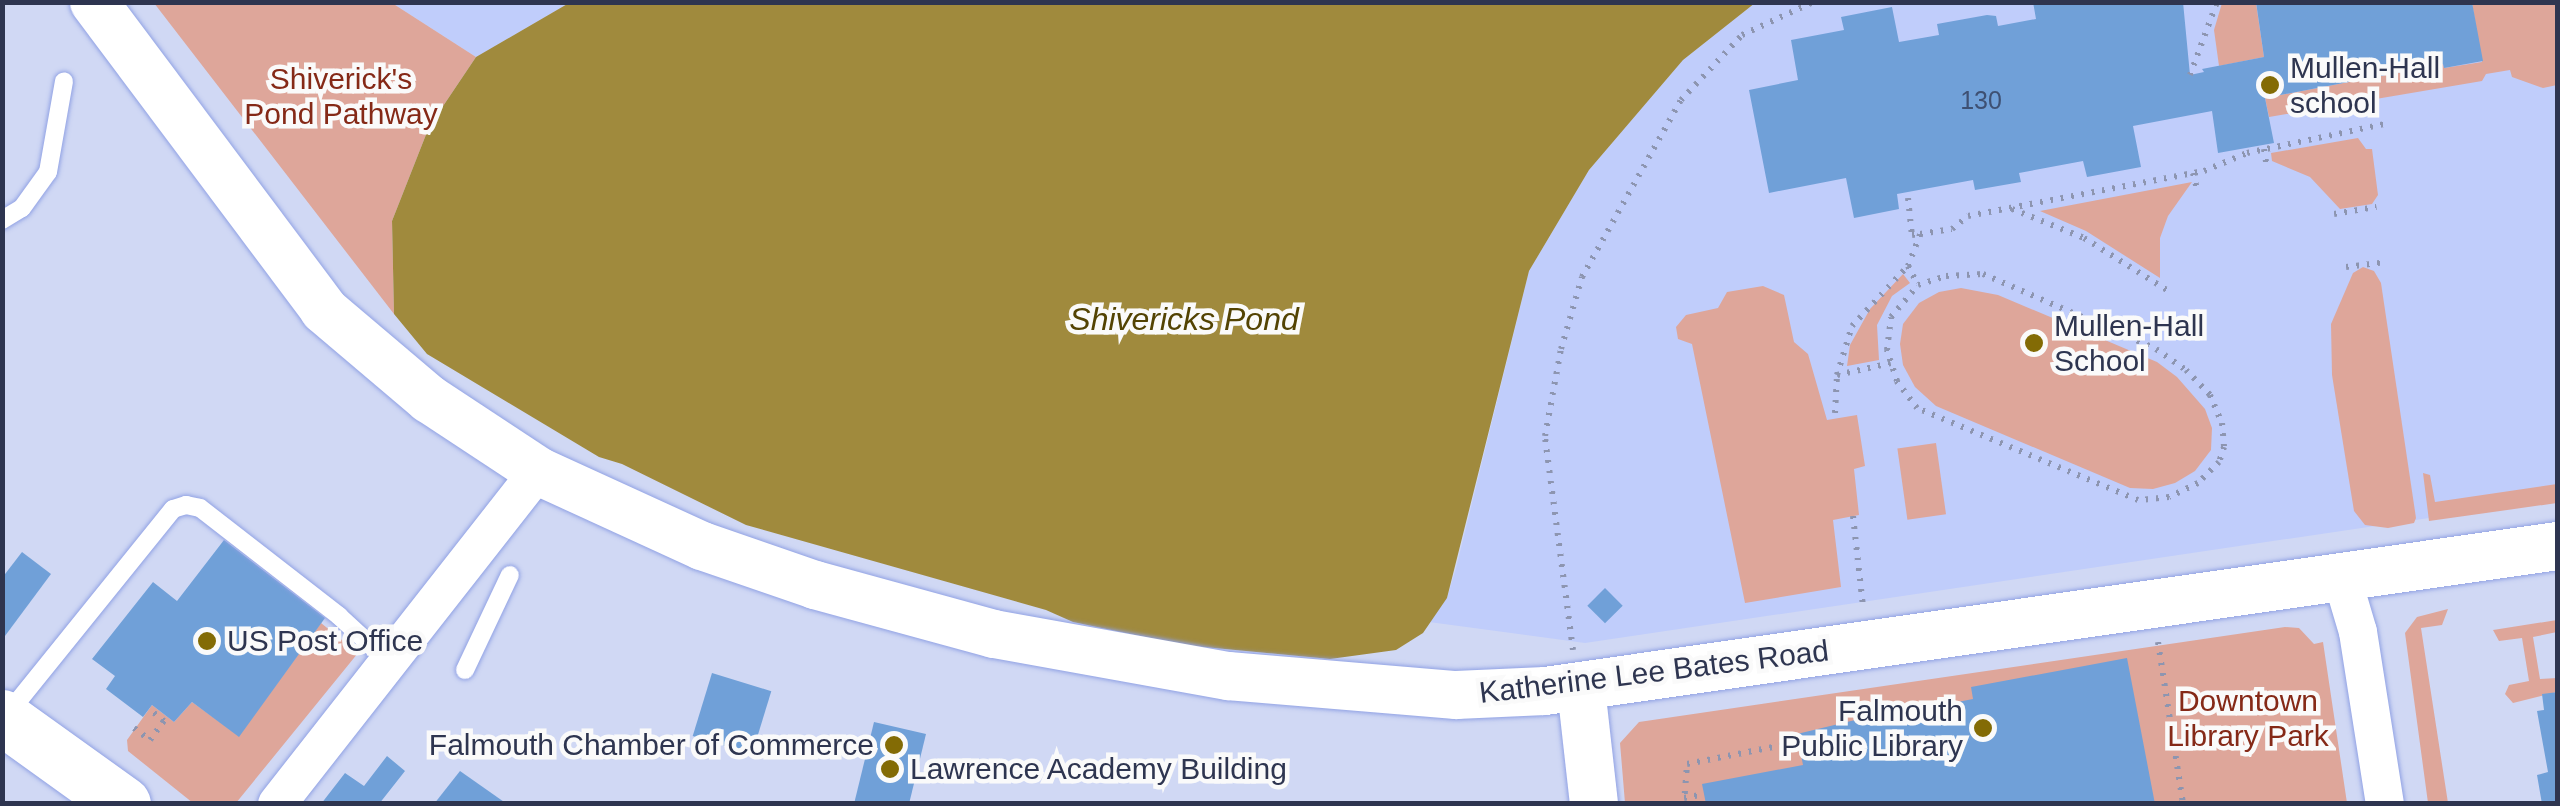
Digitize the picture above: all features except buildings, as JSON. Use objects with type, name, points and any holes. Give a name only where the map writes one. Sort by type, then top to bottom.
[{"type":"main road","points":[[4,718],[124,804]]},
{"type":"street","name":"Katherine Lee Bates Road","points":[[94,2],[324,310],[429,398],[538,471],[742,560],[994,634],[1143,664],[1375,691],[1456,696],[1581,688],[2558,546]]},
{"type":"street","points":[[277,804],[538,471]]},
{"type":"street","points":[[2342,578],[2358,632],[2385,804]]},
{"type":"street","points":[[1581,688],[1594,804]]},
{"type":"lane","points":[[2,220],[22,208],[48,172],[64,81]]},
{"type":"lane","points":[[4,718],[174,509],[186,505],[200,508],[339,616],[391,663]]},
{"type":"lane","points":[[465,670],[510,575]]},
{"type":"path","points":[[1581,688],[1545,436],[1561,350],[1582,276],[1681,100],[1742,35],[1813,2]]},
{"type":"path","points":[[2190,76],[2217,2]]},
{"type":"path","points":[[1908,198],[1912,235],[1920,234],[1952,229],[1968,216],[2193,174],[2264,149],[2385,124]]},
{"type":"path","points":[[2264,149],[2267,168]]},
{"type":"path","points":[[2193,174],[2197,190]]},
{"type":"path","points":[[2334,214],[2376,207]]},
{"type":"path","points":[[2010,209],[2084,238],[2170,292]]},
{"type":"path","points":[[1836,413],[1837,375],[1852,326],[1908,266],[1920,234]]},
{"type":"path","points":[[2346,267],[2384,262]]},
{"type":"path","points":[[1908,266],[1918,285]]},
{"type":"path","points":[[1983,274],[2156,349],[2186,370],[2210,395],[2222,423],[2224,448],[2219,462],[2198,483],[2169,498],[2138,500],[1918,408],[1897,381],[1886,350],[1891,316],[1918,285],[1946,276],[1983,274]]},
{"type":"path","points":[[1837,375],[1891,363]]},
{"type":"path","points":[[1853,516],[1863,608]]},
{"type":"path","points":[[2152,605],[2183,804]]},
{"type":"path","points":[[134,728],[150,740],[164,721],[149,709]]},
{"type":"path","points":[[1704,794],[1684,801],[1687,764],[1793,743]]},
{"type":"shaded area","points":[[392,3],[569,3],[476,57]]},
{"type":"shaded area","name":"Mullen-Hall School","points":[[1755,3],[2557,3],[2557,499],[1585,643],[1429,622],[1447,598],[1456,568],[1529,271],[1589,170],[1683,60]]},
{"type":"green space","name":"Shiverick's Pond Pathway","points":[[154,3],[392,3],[476,57],[429,127],[392,221],[394,314]]},
{"type":"green space","points":[[2222,3],[2256,3],[2264,57],[2219,66],[2214,30]]},
{"type":"green space","points":[[2472,3],[2557,3],[2557,85],[2543,88],[2512,77],[2510,70],[2486,74],[2482,81],[2269,117],[2265,98],[2443,64],[2444,68],[2482,62]]},
{"type":"green space","points":[[2358,138],[2366,149],[2372,149],[2378,195],[2372,204],[2340,209],[2310,177],[2272,161],[2271,153]]},
{"type":"green space","points":[[2192,182],[2168,216],[2160,238],[2160,278],[2086,231],[2040,211]]},
{"type":"green space","points":[[2363,267],[2374,271],[2381,283],[2416,518],[2414,523],[2388,528],[2365,525],[2354,511],[2332,375],[2331,324],[2353,273]]},
{"type":"green space","points":[[1903,274],[1910,283],[1892,296],[1877,325],[1879,360],[1847,366],[1850,345],[1870,309]]},
{"type":"green space","points":[[1763,286],[1784,295],[1794,342],[1808,354],[1827,420],[1857,415],[1865,466],[1854,469],[1859,515],[1833,520],[1841,587],[1745,603],[1692,344],[1678,339],[1676,327],[1686,315],[1718,308],[1727,292]]},
{"type":"green space","points":[[1961,288],[1998,295],[2157,362],[2177,377],[2205,409],[2212,428],[2211,450],[2195,471],[2175,483],[2153,489],[2130,488],[1936,406],[1915,387],[1903,365],[1903,324],[1919,303],[1939,292]]},
{"type":"green space","points":[[1936,443],[1946,514],[1907,520],[1897,448]]},
{"type":"green space","points":[[2423,473],[2430,475],[2435,502],[2557,484],[2557,503],[2429,521]]},
{"type":"green space","points":[[2448,609],[2442,625],[2421,628],[2448,803],[2428,803],[2405,633],[2417,617]]},
{"type":"green space","points":[[2557,620],[2557,632],[2533,637],[2540,679],[2557,678],[2557,692],[2513,703],[2505,694],[2509,685],[2529,681],[2522,638],[2499,641],[2493,630]]},
{"type":"green space","points":[[321,623],[358,653],[236,803],[193,803],[128,751],[127,740],[152,705],[174,722],[192,702],[239,736]]},
{"type":"green space","name":"Downtown Library Park","points":[[2299,628],[2314,644],[2323,642],[2347,803],[1625,803],[1620,743],[1639,722]]},
{"type":"water","name":"Shivericks Pond","points":[[569,3],[1755,3],[1683,60],[1589,170],[1529,271],[1447,598],[1423,633],[1396,650],[1330,659],[1183,645],[1073,622],[1046,610],[746,525],[622,464],[599,457],[427,354],[394,314],[392,221],[429,127],[476,57]]},
{"type":"place","name":"Mullen-Hall school","points":[[2270,85]]},
{"type":"place","name":"Mullen-Hall School","points":[[2034,343]]},
{"type":"place","name":"US Post Office","points":[[207,641]]},
{"type":"place","name":"Falmouth Public Library","points":[[1983,728]]},
{"type":"place","name":"Falmouth Chamber of Commerce","points":[[894,745]]},
{"type":"place","name":"Lawrence Academy Building","points":[[890,769]]}]
